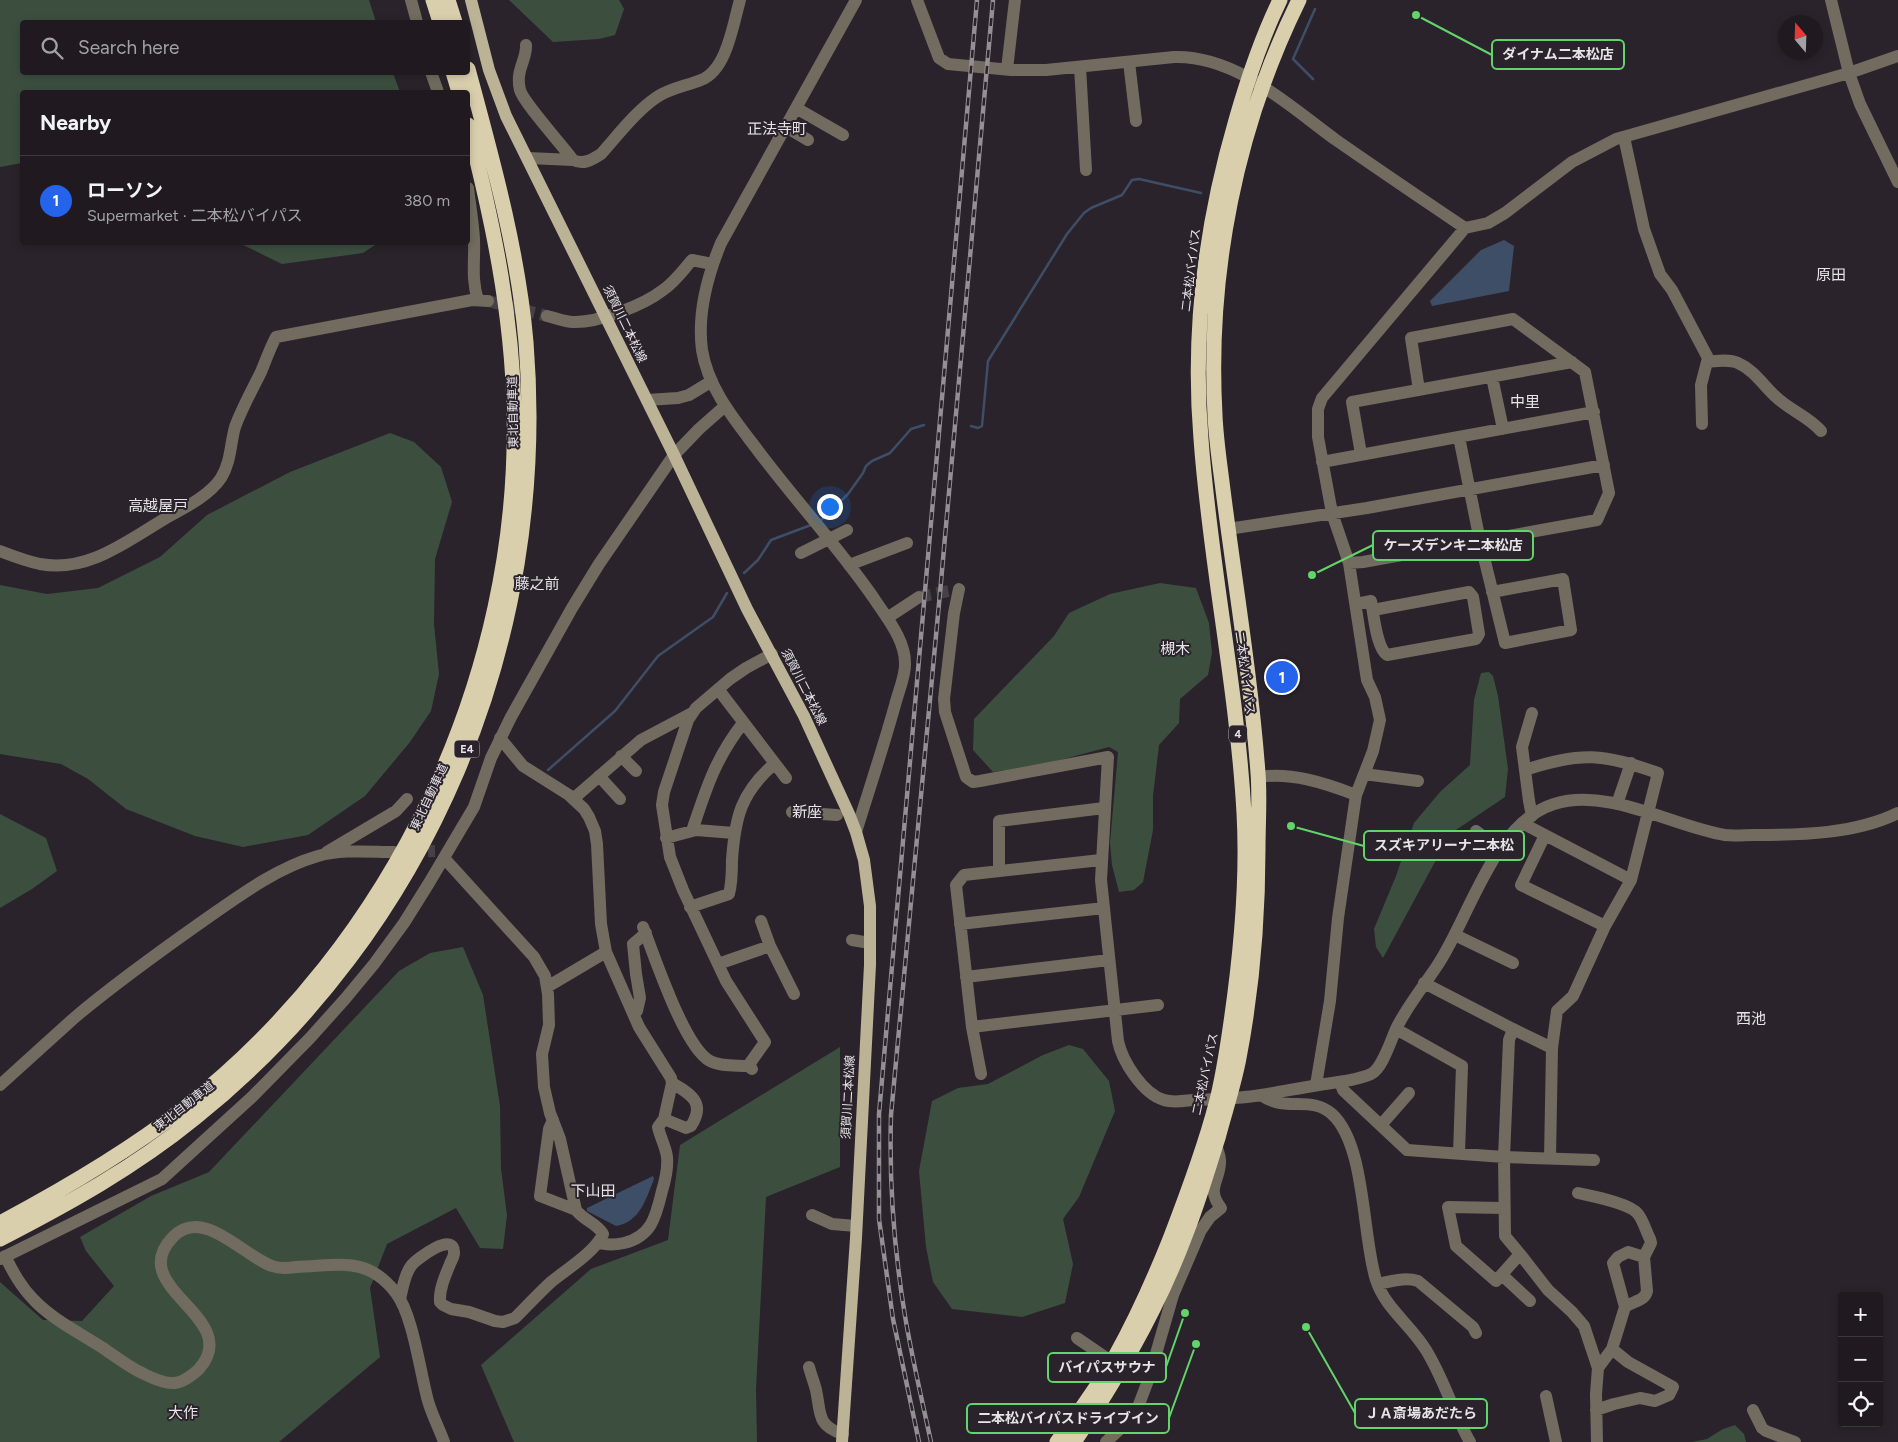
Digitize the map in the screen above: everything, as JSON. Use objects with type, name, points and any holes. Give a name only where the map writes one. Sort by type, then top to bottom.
[{"type":"highway","points":[[433,0],[439,20]]},
{"type":"highway","points":[[448,0],[454,20]]},
{"type":"highway","points":[[1265,30],[1276,0]]},
{"type":"highway","name":"二本松バイパス","points":[[1057,1442],[1140,1332],[1186,1233],[1216,1144],[1223,1099],[1226,1052],[1239,962],[1245,873],[1244,816],[1239,742],[1203,462],[1199,398],[1201,322],[1203,285],[1219,186],[1248,78],[1265,30],[1280,0]]},
{"type":"highway","name":"二本松バイパス","points":[[1074,1442],[1116,1365],[1142,1306],[1240,1058],[1255,938],[1258,874],[1258,777],[1245,650],[1215,418],[1214,331],[1227,214],[1238,164],[1272,61],[1299,0]]},
{"type":"highway","points":[[454,75],[458,90]]},
{"type":"highway","name":"東北自動車道","points":[[0,1240],[98,1186],[143,1157],[193,1120],[256,1064],[306,1012],[344,967],[381,916],[407,873],[454,782],[472,738],[492,677],[518,564],[528,469],[529,409],[526,340],[512,249],[497,180],[470,75]]},
{"type":"highway","name":"東北自動車道","points":[[0,1223],[91,1173],[137,1143],[185,1107],[260,1040],[322,971],[370,906],[411,836],[440,776],[461,724],[492,624],[504,561],[513,468],[514,410],[505,296],[496,242],[470,133]]},
{"type":"main road","name":"須賀川二本松線","points":[[471,0],[489,70],[506,116],[674,455],[747,609],[804,716],[856,832],[864,860],[870,906],[870,943],[856,1226],[842,1438]]},
{"type":"street","points":[[411,0],[417,20]]},
{"type":"street","points":[[526,45],[526,52],[518,71],[520,91],[574,160],[579,163],[592,160],[600,154],[646,105],[657,97],[667,91],[701,80],[712,72],[727,47],[740,0]]},
{"type":"street","points":[[856,0],[721,243],[712,264],[704,293],[701,319],[702,350],[708,372],[725,406],[783,484],[849,565],[887,618],[903,648],[906,666],[856,832]]},
{"type":"street","points":[[918,0],[937,52],[943,62],[948,64],[1011,70],[1046,70],[1174,57],[1192,57],[1211,62],[1263,86],[1337,140],[1465,228]]},
{"type":"street","points":[[1007,69],[1015,0]]},
{"type":"street","points":[[1831,0],[1849,73],[1860,104],[1898,182]]},
{"type":"street","points":[[1316,1085],[1330,1001],[1338,918],[1356,795],[1373,750],[1380,720],[1375,697],[1368,680],[1349,563],[1332,513],[1322,462],[1316,421],[1322,398],[1465,228],[1488,223],[1505,213],[1572,162],[1601,146],[1624,137],[1849,73],[1898,56]]},
{"type":"street","points":[[1129,62],[1136,121]]},
{"type":"street","points":[[1080,67],[1086,170]]},
{"type":"street","points":[[432,75],[437,90]]},
{"type":"street","points":[[796,108],[843,135]]},
{"type":"street","points":[[786,128],[808,140]]},
{"type":"street","points":[[1624,137],[1644,229],[1660,274],[1672,290],[1708,358],[1701,385],[1702,424]]},
{"type":"street","points":[[528,158],[574,160]]},
{"type":"street","points":[[0,551],[24,560],[42,564],[62,565],[86,561],[112,551],[192,503],[219,480],[229,463],[232,441],[239,418],[276,337],[483,300],[474,288],[474,240],[470,205]]},
{"type":"street","points":[[547,316],[571,322],[586,322],[606,316],[638,304],[662,292],[692,260],[712,264]]},
{"type":"street","points":[[1349,563],[1597,520],[1609,493],[1585,372],[1513,320],[1411,338],[1419,390]]},
{"type":"street","points":[[1707,362],[1731,360],[1738,363],[1767,386],[1774,396],[1814,423],[1821,431]]},
{"type":"street","points":[[1361,454],[1352,402],[1572,362]]},
{"type":"street","points":[[1492,377],[1503,429]]},
{"type":"street","points":[[646,400],[678,398],[688,395],[712,381]]},
{"type":"street","points":[[444,1442],[430,1407],[407,1314],[400,1299],[390,1285],[362,1267],[345,1264],[308,1267],[273,1266],[252,1256],[206,1228],[187,1228],[173,1237],[165,1248],[161,1266],[163,1276],[169,1286],[208,1332],[209,1350],[199,1368],[193,1374],[175,1383],[165,1382],[144,1374],[43,1309],[19,1284],[2,1257],[162,1179],[208,1140],[252,1098],[310,1038],[368,971],[404,923],[443,852],[474,807],[500,738],[572,608],[619,534],[674,455],[725,406]]},
{"type":"street","points":[[1322,462],[1594,412]]},
{"type":"street","points":[[1459,437],[1480,541],[1492,592],[1505,643],[1571,630],[1562,579],[1492,592]]},
{"type":"street","points":[[1228,529],[1470,490],[1604,465]]},
{"type":"street","points":[[801,553],[847,530]]},
{"type":"street","points":[[849,565],[907,543]]},
{"type":"street","points":[[959,589],[954,613],[944,699],[945,712],[966,777],[973,782],[1108,757],[1102,860],[1104,908],[1120,1053],[1140,1082],[1157,1098],[1172,1102],[1261,1095],[1340,1082],[1371,1074],[1376,1070],[1396,1029],[1455,935],[1499,849],[1527,819],[1555,804],[1574,800],[1617,804],[1726,835],[1777,835],[1834,830],[1865,826],[1898,813]]},
{"type":"street","points":[[1357,608],[1372,601],[1373,610],[1381,651],[1387,655],[1476,639],[1479,634],[1473,597],[1469,592],[1373,610]]},
{"type":"street","points":[[887,618],[919,597]]},
{"type":"street","points":[[573,800],[641,740],[692,713],[718,689],[746,668],[772,654]]},
{"type":"street","points":[[718,689],[786,778]]},
{"type":"street","points":[[634,1014],[637,1011],[640,998],[633,944],[644,930],[682,1027],[707,1060],[716,1065],[750,1067],[765,1042],[737,1000],[718,964],[690,907],[670,857],[662,805],[664,792],[692,713]]},
{"type":"street","points":[[1527,819],[1529,802],[1522,747],[1532,713]]},
{"type":"street","points":[[692,831],[710,777],[723,752],[743,723]]},
{"type":"street","points":[[500,738],[523,766],[584,809],[595,831],[601,924],[606,952],[643,1036],[671,1078],[672,1083],[664,1118],[658,1127],[667,1157],[665,1178],[655,1216],[650,1227],[643,1236],[632,1241],[605,1245],[598,1242]]},
{"type":"street","points":[[622,756],[636,771]]},
{"type":"street","points":[[1525,770],[1552,761],[1573,757],[1597,756],[1658,773],[1631,880],[1605,926],[1573,996],[1557,1011],[1552,1048],[1550,1158]]},
{"type":"street","points":[[690,907],[729,894],[734,833],[738,815],[750,790],[774,764]]},
{"type":"street","points":[[1617,804],[1631,764]]},
{"type":"street","points":[[1364,774],[1418,781]]},
{"type":"street","points":[[1258,777],[1271,775],[1289,776],[1322,782],[1356,795]]},
{"type":"street","points":[[599,776],[620,799]]},
{"type":"street","points":[[0,1085],[82,1012],[188,932],[272,876],[289,867],[320,856],[360,834],[396,811],[407,799]]},
{"type":"street","points":[[1000,870],[999,821],[1104,808]]},
{"type":"street","points":[[792,812],[838,815]]},
{"type":"street","points":[[1527,819],[1546,835],[1631,880]]},
{"type":"street","points":[[666,838],[692,831],[734,833]]},
{"type":"street","points":[[1476,831],[1499,849]]},
{"type":"street","points":[[1546,835],[1521,885],[1605,926]]},
{"type":"street","points":[[320,856],[365,852],[394,852]]},
{"type":"street","points":[[443,852],[534,957],[545,976],[549,1025],[542,1054],[544,1087],[560,1139],[576,1210]]},
{"type":"street","points":[[981,1074],[972,1027],[956,885],[964,875],[1102,860]]},
{"type":"street","points":[[960,924],[1104,908]]},
{"type":"street","points":[[761,922],[770,946],[794,994]]},
{"type":"street","points":[[1455,935],[1513,963]]},
{"type":"street","points":[[852,940],[870,943]]},
{"type":"street","points":[[718,964],[770,946]]},
{"type":"street","points":[[547,987],[606,952]]},
{"type":"street","points":[[966,977],[1109,960]]},
{"type":"street","points":[[1424,983],[1512,1030],[1552,1048]]},
{"type":"street","points":[[972,1027],[1158,1005]]},
{"type":"street","points":[[1396,1029],[1462,1066],[1459,1153]]},
{"type":"street","points":[[1512,1030],[1508,1040],[1504,1157],[1505,1236],[1548,1290],[1584,1326],[1598,1368],[1597,1442]]},
{"type":"street","points":[[1340,1082],[1342,1090],[1407,1150],[1504,1157],[1594,1160]]},
{"type":"street","points":[[664,1118],[686,1128],[691,1126],[697,1111],[696,1102],[693,1097],[672,1083]]},
{"type":"street","points":[[1380,1125],[1409,1093]]},
{"type":"street","points":[[1261,1095],[1274,1103],[1309,1104],[1324,1108],[1333,1115],[1347,1137],[1356,1160],[1372,1260],[1381,1293],[1425,1348],[1434,1363],[1455,1414],[1470,1442]]},
{"type":"street","points":[[400,1299],[406,1274],[412,1264],[427,1252],[442,1245],[447,1245],[452,1248],[454,1253],[446,1274],[440,1302],[451,1309],[468,1312],[494,1321],[510,1321],[598,1242],[603,1236],[603,1232],[597,1226],[576,1210],[540,1196],[549,1129],[553,1120]]},
{"type":"street","points":[[1106,1442],[1135,1415],[1149,1378],[1173,1295],[1200,1230],[1210,1216],[1222,1208],[1215,1199],[1213,1187],[1220,1163],[1216,1144]]},
{"type":"street","points":[[1578,1193],[1603,1198],[1623,1205],[1638,1214],[1650,1239],[1651,1243],[1644,1257],[1646,1296],[1625,1307]]},
{"type":"street","points":[[1504,1208],[1448,1207],[1456,1246],[1496,1281],[1520,1254]]},
{"type":"street","points":[[812,1215],[832,1224],[856,1226]]},
{"type":"street","points":[[1598,1368],[1612,1350],[1625,1307],[1613,1263],[1618,1257],[1628,1252],[1644,1257]]},
{"type":"street","points":[[1502,1274],[1530,1301]]},
{"type":"street","points":[[1378,1284],[1412,1279],[1418,1281],[1473,1327],[1476,1333]]},
{"type":"street","points":[[1077,1338],[1116,1365],[1149,1378]]},
{"type":"street","points":[[1596,1410],[1640,1398],[1655,1401],[1669,1395],[1673,1387],[1628,1362],[1612,1350]]},
{"type":"street","points":[[809,1367],[816,1390],[821,1420],[842,1438]]},
{"type":"street","points":[[1546,1396],[1556,1442]]},
{"type":"street","points":[[1752,1410],[1762,1428],[1766,1431],[1795,1442]]},
{"type":"green space","points":[[0,0],[369,0],[375,20],[20,20],[20,75],[394,75],[399,90],[20,90],[20,163],[0,167]]},
{"type":"green space","points":[[509,0],[619,0],[624,9],[615,35],[599,39],[553,42]]},
{"type":"green space","points":[[243,245],[375,245],[363,253],[282,264]]},
{"type":"green space","points":[[390,433],[414,442],[441,467],[452,502],[435,559],[434,624],[439,674],[431,711],[410,742],[365,796],[308,835],[243,847],[195,836],[126,809],[88,779],[61,764],[0,754],[0,585],[47,594],[98,588],[160,557],[207,515],[290,472]]},
{"type":"green space","points":[[1160,583],[1196,588],[1209,623],[1212,653],[1208,675],[1180,699],[1179,723],[1159,745],[1153,796],[1153,830],[1143,882],[1134,890],[1119,892],[1112,865],[1110,843],[1118,752],[1109,747],[1045,764],[993,772],[973,750],[974,719],[1054,636],[1069,613],[1110,594]]},
{"type":"green space","points":[[1489,672],[1493,676],[1498,696],[1508,769],[1505,797],[1450,834],[1383,958],[1376,947],[1374,929],[1396,876],[1414,823],[1440,792],[1470,765],[1474,700],[1481,673]]},
{"type":"green space","points":[[0,814],[46,838],[57,871],[0,908]]},
{"type":"green space","points":[[463,947],[483,995],[500,1106],[501,1169],[507,1215],[503,1249],[480,1248],[456,1208],[387,1244],[370,1288],[380,1357],[279,1442],[0,1442],[0,1282],[43,1320],[82,1321],[114,1286],[86,1251],[80,1237],[151,1196],[209,1172],[399,971],[430,953]]},
{"type":"green space","points":[[1069,1045],[1083,1049],[1109,1081],[1115,1111],[1079,1197],[1063,1219],[1073,1264],[1065,1303],[1022,1317],[952,1309],[933,1282],[926,1247],[919,1171],[932,1101],[958,1088],[988,1084],[1043,1055]]},
{"type":"green space","points":[[840,1047],[840,1167],[766,1197],[756,1389],[757,1442],[514,1442],[481,1365],[591,1269],[668,1240],[680,1145]]},
{"type":"green space","points":[[1735,1425],[1744,1434],[1746,1442],[1692,1442],[1707,1439],[1723,1429]]},
{"type":"water","points":[[1504,240],[1514,246],[1509,291],[1432,306],[1430,301],[1481,250]]},
{"type":"water","points":[[653,1176],[654,1179],[641,1208],[631,1220],[624,1224],[616,1226],[587,1211],[587,1208]]},
{"type":"waterway","points":[[1313,79],[1293,59],[1315,9]]},
{"type":"waterway","points":[[971,426],[978,428],[982,426],[988,361],[1067,234],[1084,213],[1091,208],[1122,195],[1132,180],[1139,179],[1201,193]]},
{"type":"waterway","points":[[819,522],[848,494],[866,466],[872,461],[890,453],[911,429],[924,425]]},
{"type":"waterway","points":[[744,573],[758,560],[771,540],[811,525]]},
{"type":"waterway","points":[[548,770],[615,711],[658,656],[713,617],[727,593]]},
{"type":"tunnel","points":[[488,301],[547,316]]},
{"type":"tunnel","points":[[919,597],[954,590]]},
{"type":"tunnel","points":[[410,852],[435,851]]},
{"type":"railway","points":[[919,1442],[893,1319],[879,1219],[879,1114],[977,0]]},
{"type":"railway","points":[[931,1442],[901,1291],[893,1216],[891,1115],[993,0]]},
{"type":"place","name":"ダイナム二本松店","points":[[1416,15]]},
{"type":"place","name":"ケーズデンキ二本松店","points":[[1312,575]]},
{"type":"place","name":"ローソン","points":[[1282,677]]},
{"type":"place","name":"スズキアリーナ二本松","points":[[1291,826]]},
{"type":"place","name":"バイパスサウナ","points":[[1185,1313]]},
{"type":"place","name":"ＪＡ斎場あだたら","points":[[1306,1327]]},
{"type":"place","name":"二本松バイパスドライブイン","points":[[1196,1344]]},
{"type":"district","name":"正法寺町","points":[[777,129]]},
{"type":"district","name":"原田","points":[[1831,275]]},
{"type":"district","name":"中里","points":[[1525,402]]},
{"type":"district","name":"高越屋戸","points":[[158,506]]},
{"type":"district","name":"藤之前","points":[[537,584]]},
{"type":"district","name":"槻木","points":[[1175,649]]},
{"type":"district","name":"新座","points":[[807,812]]},
{"type":"district","name":"西池","points":[[1751,1019]]},
{"type":"district","name":"下山田","points":[[593,1191]]},
{"type":"district","name":"大作","points":[[183,1413]]}]
